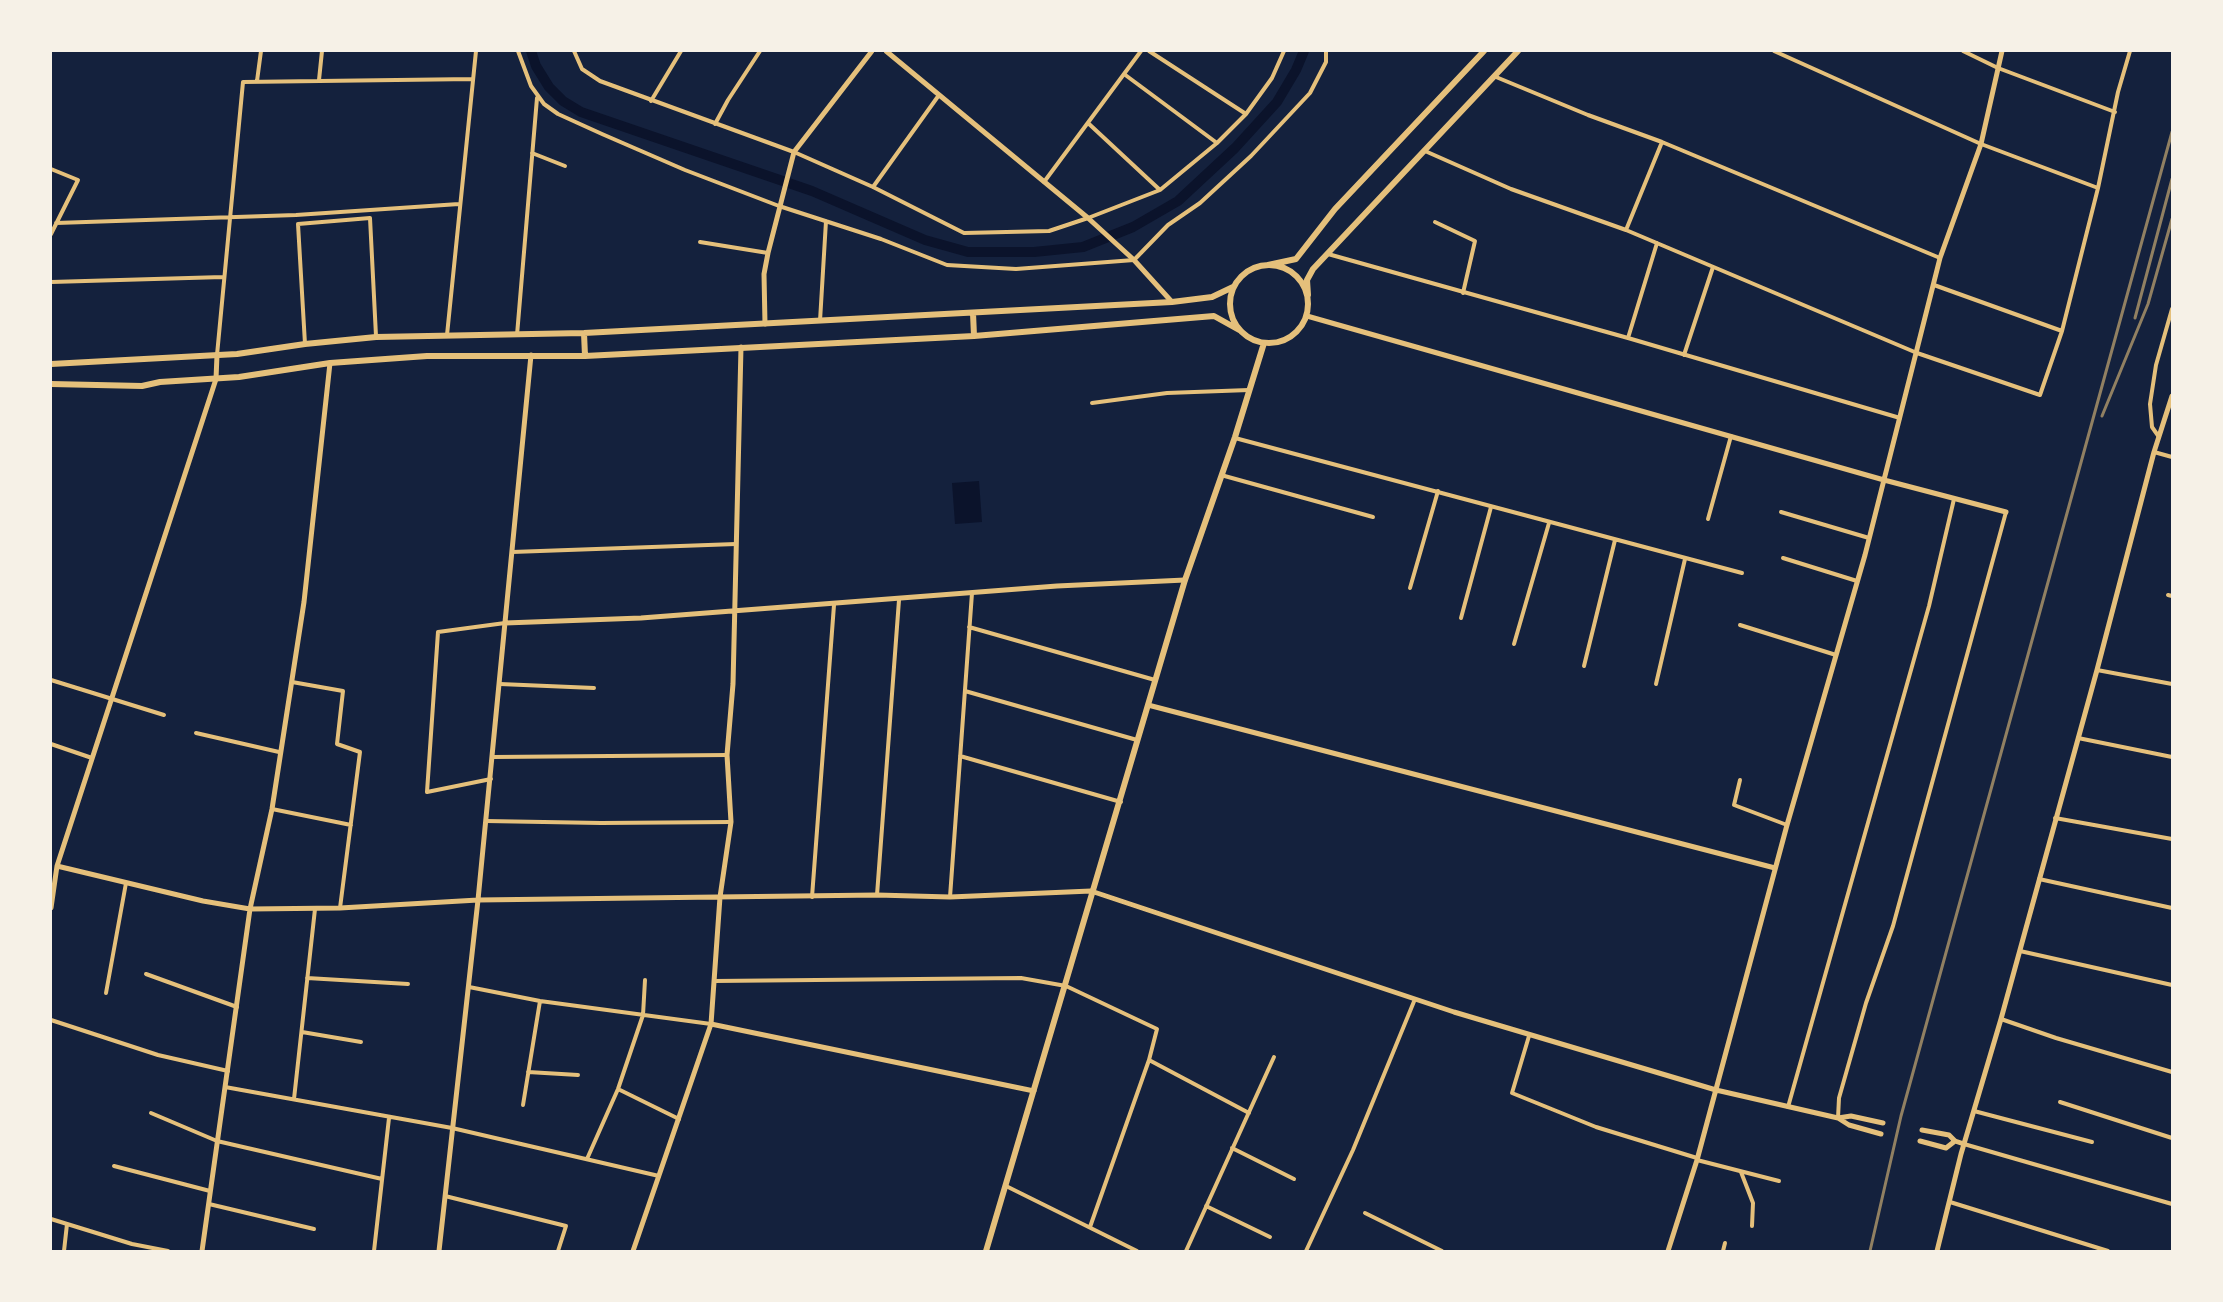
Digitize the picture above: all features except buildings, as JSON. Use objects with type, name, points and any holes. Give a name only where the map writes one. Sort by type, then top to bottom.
[{"type":"main road","points":[[51,364],[237,354],[376,337],[584,333],[1172,302],[1212,297],[1233,287],[1247,271],[1268,264],[1296,259],[1335,209],[1484,51]]},
{"type":"main road","points":[[51,384],[142,386],[160,382],[216,379],[330,363],[427,356],[585,356],[975,336],[1214,316],[1252,339],[1264,343],[1276,343],[1293,336],[1307,316],[1307,280],[1313,269],[1518,51]]},
{"type":"main road","points":[[1268,264],[1293,273],[1303,283],[1308,295]]},
{"type":"main road","points":[[1233,287],[1230,310],[1241,331]]},
{"type":"main road","points":[[973,313],[975,336]]},
{"type":"main road","points":[[584,333],[585,356]]},
{"type":"main road","points":[[986,1251],[1185,580],[1235,437],[1264,343]]},
{"type":"street","points":[[257,81],[261,51]]},
{"type":"street","points":[[319,80],[322,51]]},
{"type":"street","points":[[447,336],[476,51]]},
{"type":"street","points":[[518,51],[525,73],[537,97],[548,108],[566,118],[685,170],[779,206],[947,265],[1016,269],[1134,260],[1168,225],[1200,203],[1251,156],[1310,93],[1326,62],[1326,51]]},
{"type":"street","points":[[574,51],[582,69],[593,78],[794,152],[964,232],[1049,231],[1160,190],[1217,143],[1246,114],[1272,78],[1284,51]]},
{"type":"street","points":[[651,101],[681,51]]},
{"type":"street","points":[[715,124],[760,51]]},
{"type":"street","points":[[765,324],[764,274],[794,152],[872,51]]},
{"type":"street","points":[[886,51],[1088,218],[1134,260],[1172,302]]},
{"type":"street","points":[[1044,182],[1141,51]]},
{"type":"street","points":[[1149,51],[1246,114]]},
{"type":"street","points":[[1774,51],[1981,144],[2098,188]]},
{"type":"street","points":[[1963,51],[1998,68],[2115,112]]},
{"type":"street","points":[[1668,1251],[1697,1159],[1775,868],[1869,538],[1940,258],[1981,144],[2002,51]]},
{"type":"street","points":[[1424,150],[1511,189],[1626,230],[1917,353],[2040,395],[2062,331],[2098,188],[2118,92],[2130,51]]},
{"type":"street","points":[[1124,74],[1217,143]]},
{"type":"street","points":[[1496,77],[1588,115],[1662,142],[1940,258]]},
{"type":"street","points":[[51,908],[57,866],[216,379],[229,216],[243,82],[473,79]]},
{"type":"street","points":[[873,188],[939,95]]},
{"type":"street","points":[[517,335],[537,97]]},
{"type":"street","points":[[1088,122],[1160,190]]},
{"type":"street","points":[[1626,230],[1662,142]]},
{"type":"street","points":[[532,153],[565,166]]},
{"type":"street","points":[[51,169],[78,180],[51,234]]},
{"type":"street","points":[[56,223],[296,215],[459,204]]},
{"type":"street","points":[[305,344],[298,224],[370,218],[376,337]]},
{"type":"street","points":[[820,321],[826,221]]},
{"type":"street","points":[[1435,222],[1475,241],[1464,293]]},
{"type":"street","points":[[700,242],[768,253]]},
{"type":"street","points":[[1628,338],[1657,243]]},
{"type":"street","points":[[1328,254],[1628,338],[1900,418]]},
{"type":"street","points":[[1684,355],[1713,267]]},
{"type":"street","points":[[51,282],[224,277]]},
{"type":"street","points":[[1934,285],[2062,331]]},
{"type":"street","points":[[2159,437],[2152,428],[2150,405],[2156,365],[2172,309]]},
{"type":"street","points":[[1307,316],[1884,480],[2006,512],[1893,926],[1866,1003],[1839,1098],[1838,1118]]},
{"type":"street","points":[[633,1251],[711,1024],[720,897],[731,822],[727,755],[733,684],[741,347]]},
{"type":"street","points":[[439,1251],[493,757],[531,355]]},
{"type":"street","points":[[202,1251],[250,909],[272,809],[304,602],[330,363]]},
{"type":"street","points":[[1092,403],[1167,393],[1249,390]]},
{"type":"street","points":[[1937,1251],[1973,1111],[2001,1019],[2097,670],[2154,452],[2172,396]]},
{"type":"street","points":[[1708,519],[1731,435]]},
{"type":"street","points":[[1235,437],[1742,573]]},
{"type":"street","points":[[2154,452],[2172,457]]},
{"type":"street","points":[[1221,475],[1373,517]]},
{"type":"street","points":[[1410,588],[1438,491]]},
{"type":"street","points":[[1788,1107],[1929,606],[1954,499]]},
{"type":"street","points":[[1461,618],[1491,507]]},
{"type":"street","points":[[1781,512],[1869,538]]},
{"type":"street","points":[[1514,644],[1549,523]]},
{"type":"street","points":[[1584,666],[1615,540]]},
{"type":"street","points":[[512,552],[737,544]]},
{"type":"street","points":[[1783,558],[1857,580]]},
{"type":"street","points":[[1656,684],[1685,559]]},
{"type":"street","points":[[490,779],[427,792],[438,632],[505,623],[641,618],[1185,580]]},
{"type":"street","points":[[950,897],[972,594]]},
{"type":"street","points":[[877,896],[899,600]]},
{"type":"street","points":[[812,897],[834,605]]},
{"type":"street","points":[[1740,625],[1836,655]]},
{"type":"street","points":[[969,627],[1155,680]]},
{"type":"street","points":[[2097,670],[2172,684]]},
{"type":"street","points":[[51,680],[164,715]]},
{"type":"street","points":[[292,682],[343,691],[337,744],[360,752],[340,908]]},
{"type":"street","points":[[500,684],[594,688]]},
{"type":"street","points":[[965,691],[1138,741]]},
{"type":"street","points":[[1148,705],[1775,868]]},
{"type":"street","points":[[196,733],[279,752]]},
{"type":"street","points":[[2078,738],[2172,757]]},
{"type":"street","points":[[51,744],[93,758]]},
{"type":"street","points":[[493,757],[727,755]]},
{"type":"street","points":[[960,756],[1121,802]]},
{"type":"street","points":[[1740,780],[1734,805],[1787,825]]},
{"type":"street","points":[[272,809],[351,825]]},
{"type":"street","points":[[2055,818],[2172,839]]},
{"type":"street","points":[[486,820],[601,823],[731,822]]},
{"type":"street","points":[[57,866],[203,901],[250,909],[340,908],[478,900],[950,897],[1091,891],[1529,1036],[1716,1090],[1838,1118],[1849,1125],[1881,1134]]},
{"type":"street","points":[[2039,879],[2172,908]]},
{"type":"street","points":[[106,993],[126,883]]},
{"type":"street","points":[[294,1099],[315,907]]},
{"type":"street","points":[[2020,951],[2172,985]]},
{"type":"street","points":[[146,975],[237,1007]]},
{"type":"street","points":[[308,978],[408,984]]},
{"type":"street","points":[[713,981],[1021,978],[1066,986],[1157,1029],[1149,1060],[1090,1227]]},
{"type":"street","points":[[587,1159],[618,1089],[643,1015],[645,980]]},
{"type":"street","points":[[469,987],[540,1001],[711,1024],[1034,1091]]},
{"type":"street","points":[[1306,1251],[1353,1150],[1415,999]]},
{"type":"street","points":[[523,1105],[540,1001]]},
{"type":"street","points":[[2001,1019],[2056,1038],[2172,1072]]},
{"type":"street","points":[[51,1020],[158,1055],[228,1071]]},
{"type":"street","points":[[302,1032],[361,1042]]},
{"type":"street","points":[[1529,1036],[1512,1092],[1515,1096],[1596,1127],[1697,1159],[1779,1181]]},
{"type":"street","points":[[1186,1251],[1274,1057]]},
{"type":"street","points":[[1149,1060],[1249,1113]]},
{"type":"street","points":[[528,1072],[578,1076]]},
{"type":"street","points":[[225,1087],[453,1128],[659,1176]]},
{"type":"street","points":[[618,1089],[679,1119]]},
{"type":"street","points":[[2060,1102],[2172,1138]]},
{"type":"street","points":[[1973,1111],[2092,1142]]},
{"type":"street","points":[[150,1113],[217,1141],[382,1179]]},
{"type":"street","points":[[1838,1118],[1851,1116],[1883,1123]]},
{"type":"street","points":[[374,1251],[389,1118]]},
{"type":"street","points":[[1922,1130],[1949,1135],[1955,1141],[1964,1144],[2172,1204]]},
{"type":"street","points":[[1920,1141],[1946,1148],[1955,1141]]},
{"type":"street","points":[[1232,1148],[1294,1179]]},
{"type":"street","points":[[114,1166],[211,1191]]},
{"type":"street","points":[[1741,1171],[1753,1203],[1752,1226]]},
{"type":"street","points":[[1005,1186],[1137,1251]]},
{"type":"street","points":[[445,1196],[566,1226],[558,1251]]},
{"type":"street","points":[[1950,1202],[2108,1251]]},
{"type":"street","points":[[208,1204],[314,1229]]},
{"type":"street","points":[[1206,1206],[1270,1237]]},
{"type":"street","points":[[1365,1213],[1442,1251]]},
{"type":"street","points":[[51,1219],[132,1245],[168,1251]]},
{"type":"street","points":[[64,1251],[67,1224]]},
{"type":"street","points":[[1722,1251],[1725,1243]]},
{"type":"street","points":[[131,1251],[132,1245]]},
{"type":"water","points":[[979,481],[982,522],[955,524],[952,483]]},
{"type":"waterway","points":[[531,51],[536,66],[549,87],[563,101],[581,112],[812,191],[925,240],[968,252],[1034,252],[1083,247],[1133,227],[1178,201],[1235,148],[1277,102],[1296,70],[1304,51]]},
{"type":"railway","points":[[1870,1251],[1901,1116],[2172,132]]},
{"type":"railway","points":[[2135,318],[2172,179]]},
{"type":"railway","points":[[2102,416],[2148,304],[2172,219]]}]
